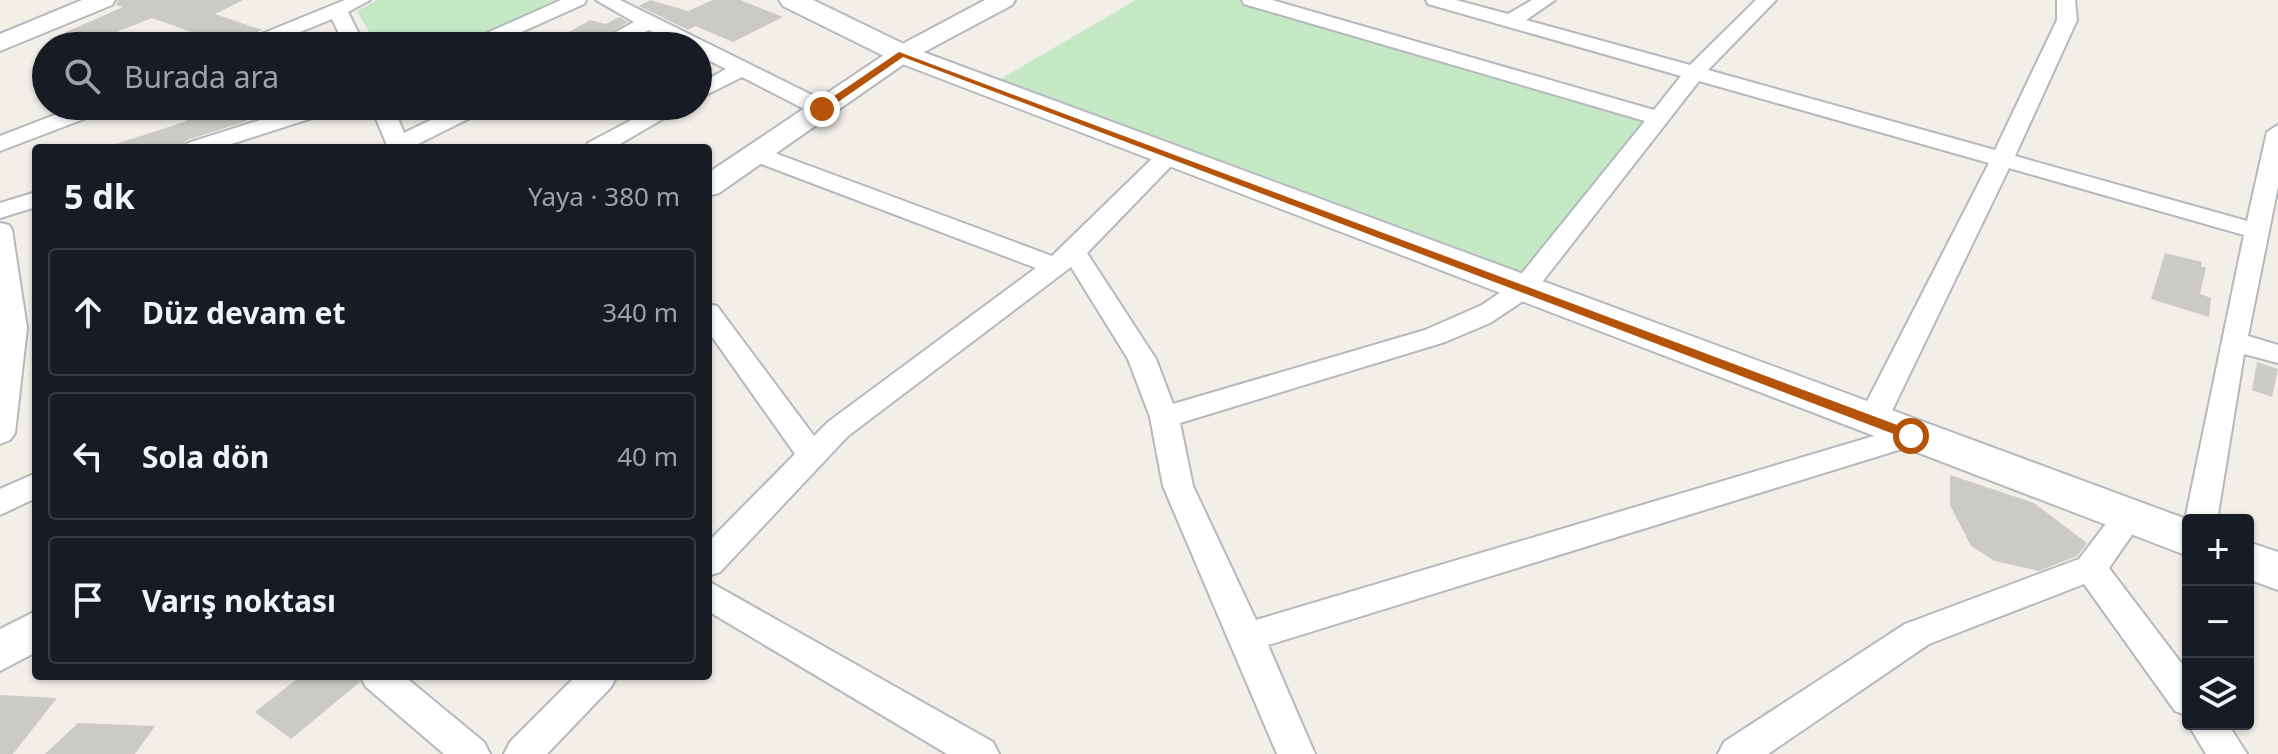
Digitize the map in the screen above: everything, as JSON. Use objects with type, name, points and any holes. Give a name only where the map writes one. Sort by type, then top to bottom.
[{"type":"main road","points":[[792,0],[902,54],[2182,536]]},
{"type":"main road","points":[[2254,562],[2278,571]]},
{"type":"street","points":[[0,43],[103,0]]},
{"type":"street","points":[[285,32],[361,0]]},
{"type":"street","points":[[505,32],[577,0]]},
{"type":"street","points":[[605,0],[670,32]]},
{"type":"street","points":[[712,184],[902,54],[1003,0]]},
{"type":"street","points":[[1251,0],[1659,118]]},
{"type":"street","points":[[1435,0],[2257,231]]},
{"type":"street","points":[[1510,21],[1546,0]]},
{"type":"street","points":[[1164,417],[1435,336],[1494,310],[1523,289],[1695,72],[1767,0]]},
{"type":"street","points":[[1872,421],[2003,158],[2067,20],[2066,0]]},
{"type":"street","points":[[338,11],[348,32]]},
{"type":"street","points":[[629,32],[650,22]]},
{"type":"street","points":[[712,54],[822,109]]},
{"type":"street","points":[[712,85],[742,69]]},
{"type":"street","points":[[0,144],[61,120]]},
{"type":"street","points":[[208,144],[283,120]]},
{"type":"street","points":[[388,120],[397,144]]},
{"type":"street","points":[[402,144],[449,120]]},
{"type":"street","points":[[603,144],[648,120]]},
{"type":"street","points":[[2202,514],[2233,341],[2278,132]]},
{"type":"street","points":[[756,154],[1064,259],[1142,359],[1164,417],[1178,486],[1296,754]]},
{"type":"street","points":[[712,559],[838,429],[1064,259],[1169,155]]},
{"type":"street","points":[[0,211],[32,200]]},
{"type":"street","points":[[0,230],[17,327],[0,432]]},
{"type":"street","points":[[712,318],[812,455]]},
{"type":"street","points":[[2233,341],[2278,354]]},
{"type":"street","points":[[1247,637],[1911,436]]},
{"type":"street","points":[[0,503],[32,486]]},
{"type":"street","points":[[1737,754],[1917,634],[2091,568],[2129,516]]},
{"type":"street","points":[[2091,568],[2182,692]]},
{"type":"street","points":[[712,596],[980,754]]},
{"type":"street","points":[[0,652],[32,632]]},
{"type":"street","points":[[383,680],[471,754]]},
{"type":"street","points":[[523,754],[595,680]]},
{"type":"street","points":[[2210,730],[2228,754]]},
{"type":"green space","points":[[377,0],[555,0],[489,32],[369,32],[357,11]]},
{"type":"green space","points":[[1136,0],[1251,0],[1659,118],[1523,289],[997,81]]},
{"type":"building","points":[[118,0],[243,0],[215,14],[262,30],[191,32],[152,18],[116,32],[66,32],[123,7],[116,5]]},
{"type":"building","points":[[650,0],[688,11],[713,0],[740,0],[783,17],[733,42],[695,26],[688,30],[639,6]]},
{"type":"building","points":[[619,17],[628,22],[611,32],[569,32],[590,20],[606,24]]},
{"type":"building","points":[[187,121],[247,121],[187,140],[184,144],[116,144]]},
{"type":"building","points":[[2165,253],[2202,262],[2201,266],[2206,268],[2200,294],[2211,298],[2209,317],[2151,299]]},
{"type":"building","points":[[2257,362],[2278,369],[2272,397],[2252,390]]},
{"type":"building","points":[[1950,475],[2034,503],[2087,543],[2077,556],[2039,571],[1995,561],[1971,546],[1950,505]]},
{"type":"building","points":[[296,680],[360,682],[291,739],[255,712]]},
{"type":"building","points":[[0,695],[57,698],[13,754],[0,754]]},
{"type":"building","points":[[78,723],[155,726],[135,754],[45,754]]},
{"type":"route","points":[[822,109],[902,54],[1911,436]]}]
